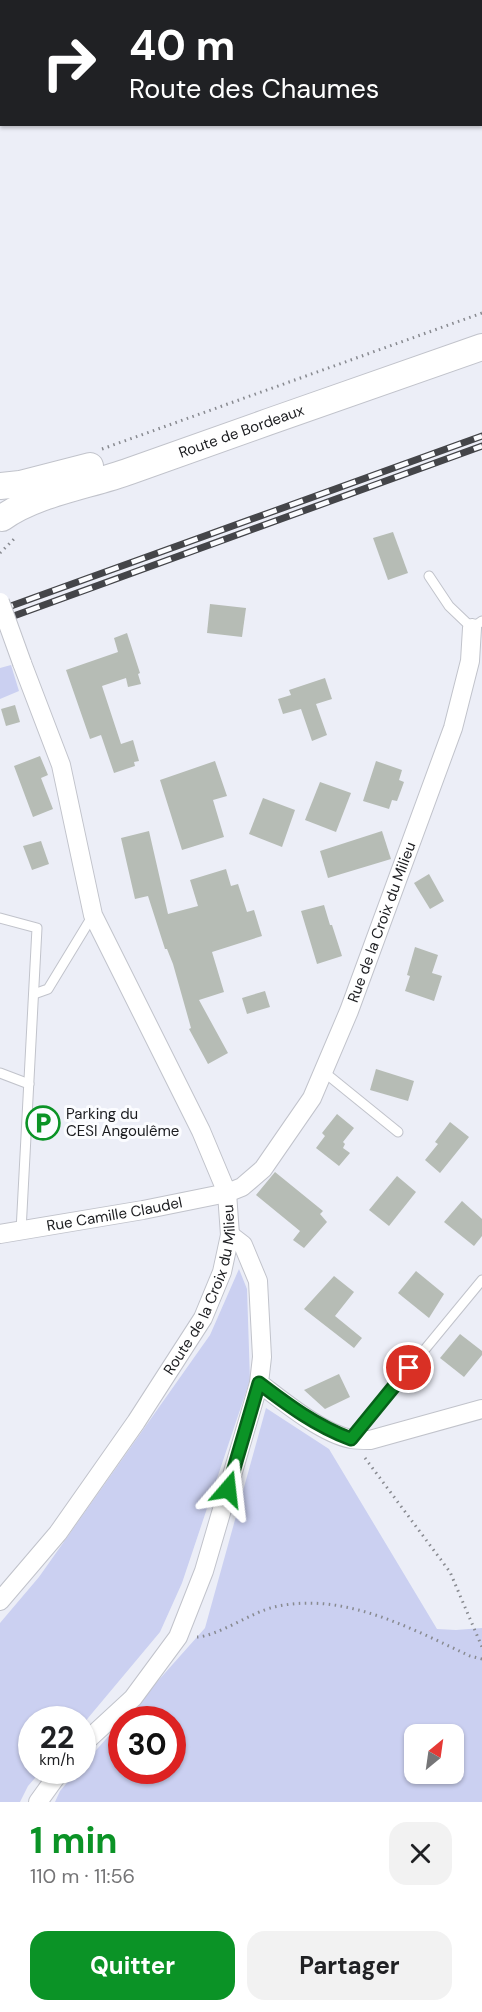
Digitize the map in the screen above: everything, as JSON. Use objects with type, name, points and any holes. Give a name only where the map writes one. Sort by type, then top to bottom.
[{"type":"main road","name":"Route de Bordeaux","points":[[0,486],[69,473],[482,328]]},
{"type":"main road","name":"Route de Bordeaux","points":[[1,512],[124,473],[482,347]]},
{"type":"street","points":[[0,602],[61,765],[93,915]]},
{"type":"street","name":"Rue de la Croix du Milieu","points":[[226,1193],[242,1187],[263,1169],[312,1098],[324,1072],[349,1011],[453,728],[477,624]]},
{"type":"street","name":"Route de la Croix du Milieu","points":[[0,1601],[58,1533],[136,1422],[203,1318],[222,1272],[230,1235],[226,1193],[201,1131],[93,915]]},
{"type":"street","name":"Rue Camille Claudel","points":[[0,1234],[143,1210],[226,1193]]},
{"type":"street","points":[[96,1732],[133,1698],[178,1637],[204,1571],[259,1383],[262,1357],[258,1281],[243,1245],[230,1235]]},
{"type":"street","points":[[259,1383],[296,1411],[332,1432],[351,1439],[370,1440],[482,1409]]},
{"type":"street","points":[[38,1802],[51,1784]]},
{"type":"lane","points":[[429,576],[449,606],[477,624]]},
{"type":"lane","points":[[33,994],[48,989],[93,915]]},
{"type":"lane","points":[[0,918],[37,928],[21,1231]]},
{"type":"lane","points":[[324,1072],[398,1132]]},
{"type":"lane","points":[[0,1073],[29,1084]]},
{"type":"lane","points":[[351,1439],[482,1280]]},
{"type":"path","points":[[98,451],[482,313]]},
{"type":"path","points":[[351,1439],[450,1572],[482,1647]]},
{"type":"path","points":[[178,1637],[201,1637],[273,1607],[311,1603],[362,1609],[470,1656],[482,1659]]},
{"type":"shaded area","points":[[11,665],[19,691],[0,699],[0,668]]},
{"type":"shaded area","points":[[239,1269],[247,1289],[250,1380],[182,1583],[160,1632],[96,1708],[96,1706],[18,1706],[18,1784],[30,1784],[20,1802],[0,1802],[0,1623],[39,1577],[210,1335]]},
{"type":"shaded area","points":[[266,1408],[329,1449],[437,1629],[482,1628],[482,1802],[55,1802],[66,1784],[96,1784],[96,1750],[108,1737],[108,1784],[186,1784],[186,1706],[136,1706],[205,1628]]},
{"type":"building","points":[[393,532],[408,573],[388,580],[373,538]]},
{"type":"building","points":[[210,604],[246,608],[242,637],[207,633]]},
{"type":"building","points":[[127,633],[140,673],[138,674],[141,684],[128,687],[126,678],[102,686],[121,744],[133,740],[139,761],[134,762],[135,766],[114,773],[101,735],[90,739],[66,670],[118,652],[114,638]]},
{"type":"building","points":[[325,678],[332,699],[316,704],[327,735],[312,741],[301,709],[283,714],[278,699],[291,695],[289,690]]},
{"type":"building","points":[[15,705],[20,722],[6,726],[1,709]]},
{"type":"building","points":[[40,756],[48,775],[41,778],[53,809],[33,817],[14,766]]},
{"type":"building","points":[[215,761],[227,796],[213,800],[224,837],[182,850],[160,780]]},
{"type":"building","points":[[376,761],[402,770],[399,780],[404,782],[397,801],[392,800],[389,809],[363,801]]},
{"type":"building","points":[[320,782],[351,793],[336,832],[305,820]]},
{"type":"building","points":[[263,798],[295,810],[282,847],[249,834]]},
{"type":"building","points":[[149,831],[168,914],[198,906],[190,880],[226,869],[231,886],[238,884],[247,912],[254,910],[262,936],[212,952],[224,992],[199,1000],[228,1053],[208,1064],[189,1029],[191,1028],[173,964],[165,949],[148,896],[135,899],[121,838]]},
{"type":"building","points":[[382,831],[391,859],[328,878],[320,851]]},
{"type":"building","points":[[41,841],[49,864],[32,870],[23,846]]},
{"type":"building","points":[[429,874],[444,901],[430,909],[414,883]]},
{"type":"building","points":[[324,905],[342,956],[317,964],[301,911]]},
{"type":"building","points":[[415,947],[438,955],[432,973],[442,976],[434,1001],[405,991]]},
{"type":"building","points":[[265,991],[270,1007],[247,1014],[242,998]]},
{"type":"building","points":[[376,1069],[414,1081],[408,1101],[370,1090]]},
{"type":"building","points":[[337,1114],[354,1128],[343,1142],[345,1144],[343,1148],[350,1153],[339,1166],[316,1148],[325,1136],[322,1133]]},
{"type":"building","points":[[450,1122],[469,1137],[440,1173],[425,1160],[438,1144],[435,1142]]},
{"type":"building","points":[[275,1172],[323,1211],[320,1214],[327,1222],[304,1248],[293,1240],[300,1231],[256,1195]]},
{"type":"building","points":[[397,1176],[416,1192],[389,1226],[369,1210]]},
{"type":"building","points":[[462,1201],[482,1219],[482,1236],[474,1246],[444,1222]]},
{"type":"building","points":[[416,1271],[444,1294],[429,1318],[398,1293]]},
{"type":"building","points":[[334,1276],[354,1292],[335,1316],[362,1338],[354,1348],[304,1309]]},
{"type":"building","points":[[460,1334],[482,1351],[482,1355],[464,1377],[440,1358]]},
{"type":"building","points":[[339,1374],[350,1397],[325,1409],[304,1390]]},
{"type":"railway","points":[[0,610],[482,436]]},
{"type":"railway","points":[[0,621],[482,446]]},
{"type":"place","name":"Parking du CESI Angoulême","points":[[43,1123]]},
{"type":"route","points":[[228,1489],[259,1383],[296,1411],[332,1432],[351,1439],[409,1368]]}]
